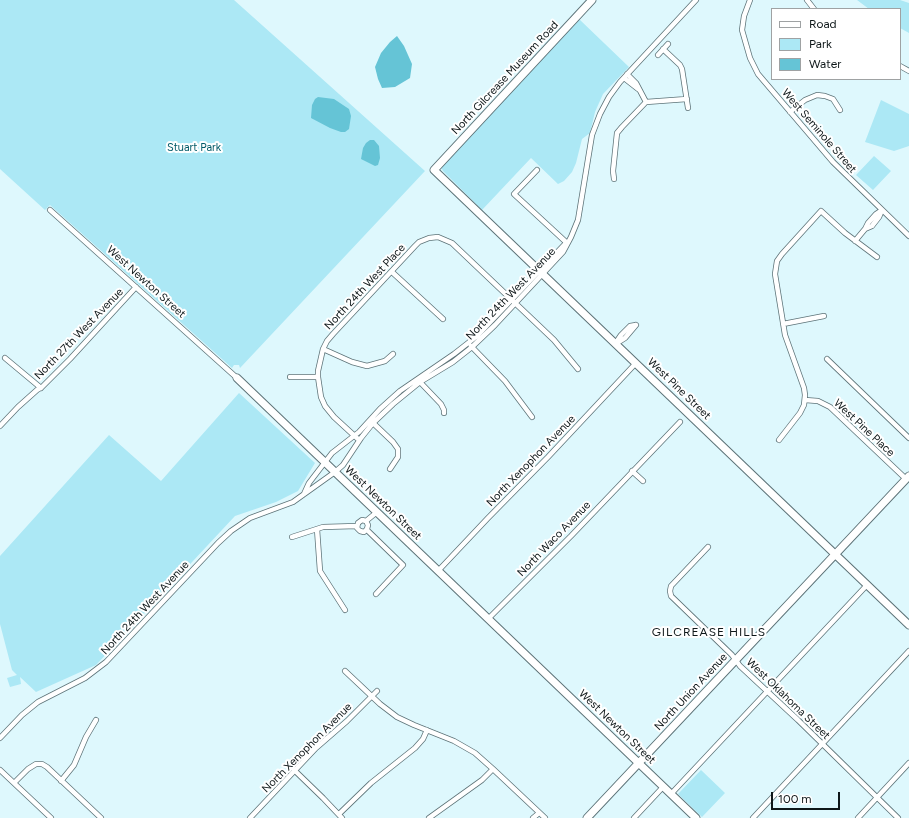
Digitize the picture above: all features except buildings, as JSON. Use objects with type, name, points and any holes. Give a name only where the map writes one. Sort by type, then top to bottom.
[{"type":"street","name":"North Gilcrease Museum Road","points":[[434,170],[592,0]]},
{"type":"street","name":"North 24th West Avenue","points":[[0,738],[22,715],[38,702],[85,678],[106,662],[231,532],[250,518],[293,502],[335,472],[348,459],[372,421],[393,396],[471,345],[486,327],[563,252],[574,232],[578,220],[591,142],[596,123],[606,101],[614,89],[696,0]]},
{"type":"street","name":"West Seminole Street","points":[[750,0],[742,26],[747,51],[758,74],[836,166],[909,236]]},
{"type":"street","points":[[808,0],[812,8]]},
{"type":"street","points":[[658,55],[668,44]]},
{"type":"street","points":[[663,49],[681,67],[688,108]]},
{"type":"street","points":[[626,76],[636,83],[646,102]]},
{"type":"street","points":[[790,112],[805,100],[817,95],[833,99],[840,110]]},
{"type":"street","points":[[614,179],[618,133],[622,127],[646,102],[687,99]]},
{"type":"street","name":"West Pine Street","points":[[434,170],[909,625]]},
{"type":"street","points":[[537,170],[514,194],[567,243]]},
{"type":"street","name":"West Newton Street","points":[[50,210],[237,378],[696,818]]},
{"type":"street","points":[[855,241],[865,229],[872,226],[880,217],[882,210]]},
{"type":"street","points":[[780,440],[800,413],[805,400],[804,388],[787,342],[783,324],[775,274],[777,261],[821,211],[855,241],[877,257]]},
{"type":"street","name":"North 24th West Place","points":[[359,440],[334,417],[325,406],[319,392],[319,366],[323,349],[333,334],[419,242],[433,237],[444,239],[452,243],[513,302]]},
{"type":"street","points":[[392,272],[442,319]]},
{"type":"street","name":"North 27th West Avenue","points":[[0,426],[27,398],[41,388],[70,359],[136,287]]},
{"type":"street","points":[[513,302],[562,348],[578,369]]},
{"type":"street","points":[[783,324],[824,316]]},
{"type":"street","points":[[636,325],[625,338],[615,344],[630,326],[636,325]]},
{"type":"street","points":[[471,345],[506,381],[532,417]]},
{"type":"street","points":[[323,349],[352,362],[367,366],[385,361],[394,354]]},
{"type":"street","points":[[5,358],[41,388]]},
{"type":"street","points":[[827,359],[909,438]]},
{"type":"street","name":"North Xenophon Avenue","points":[[438,571],[636,363]]},
{"type":"street","points":[[290,377],[318,377]]},
{"type":"street","points":[[418,380],[441,404],[444,413]]},
{"type":"street","name":"West Pine Place","points":[[805,400],[818,401],[830,407],[908,478]]},
{"type":"street","name":"North 24th West Avenue","points":[[303,494],[324,461],[340,445],[355,436],[372,421]]},
{"type":"street","points":[[372,421],[398,448],[398,457],[390,469]]},
{"type":"street","name":"North Waco Avenue","points":[[488,619],[571,536],[680,422]]},
{"type":"street","points":[[632,471],[643,482]]},
{"type":"street","name":"North Union Avenue","points":[[587,818],[908,478]]},
{"type":"street","points":[[357,526],[360,521],[366,521],[377,512]]},
{"type":"street","points":[[366,521],[368,525],[367,530]]},
{"type":"street","points":[[292,537],[328,527],[357,526]]},
{"type":"street","points":[[357,526],[360,531],[364,532],[367,530]]},
{"type":"street","points":[[317,529],[320,571],[345,610]]},
{"type":"street","points":[[367,530],[403,565],[376,594]]},
{"type":"street","name":"West Oklahoma Street","points":[[708,547],[671,586],[671,596],[722,644],[740,666],[898,818]]},
{"type":"street","points":[[671,794],[867,585]]},
{"type":"street","points":[[754,818],[909,651]]},
{"type":"street","points":[[345,671],[388,711],[397,717],[459,743],[475,753],[544,818]]},
{"type":"street","name":"North Xenophon Avenue","points":[[250,818],[316,748],[377,691]]},
{"type":"street","points":[[61,781],[77,760],[86,737],[96,720]]},
{"type":"street","points":[[290,766],[340,816],[371,783],[415,748],[427,730]]},
{"type":"street","points":[[858,818],[909,763]]},
{"type":"street","points":[[14,783],[28,769],[39,764],[47,767],[101,818]]},
{"type":"street","points":[[428,818],[482,780],[493,769]]},
{"type":"street","points":[[0,770],[51,818]]},
{"type":"street","points":[[634,818],[663,787]]},
{"type":"street","points":[[533,818],[539,813]]},
{"type":"green space","name":"Stuart Park","points":[[0,0],[234,0],[425,171],[240,368],[239,365],[234,365],[232,368],[50,205],[45,210],[0,169]]},
{"type":"green space","points":[[857,0],[900,0],[909,3],[909,33],[901,29],[901,8],[868,8]]},
{"type":"green space","points":[[579,19],[629,67],[603,94],[595,112],[590,133],[582,139],[576,163],[572,172],[564,181],[558,184],[531,158],[482,210],[443,171],[441,167]]},
{"type":"green space","points":[[881,100],[909,114],[909,146],[894,151],[865,142]]},
{"type":"green space","points":[[874,156],[891,171],[873,190],[856,175]]},
{"type":"green space","points":[[239,393],[315,463],[298,491],[276,502],[235,516],[96,665],[36,692],[20,677],[21,684],[10,687],[7,678],[17,675],[12,670],[0,624],[0,556],[109,435],[161,481]]},
{"type":"green space","points":[[701,770],[725,793],[702,817],[678,794]]},
{"type":"water","points":[[397,36],[404,46],[412,64],[410,78],[395,87],[382,88],[375,67],[381,53]]},
{"type":"water","points":[[318,97],[334,99],[349,109],[351,116],[349,129],[345,132],[341,132],[311,118],[312,105]]},
{"type":"water","points":[[370,140],[374,140],[379,146],[380,158],[378,165],[375,166],[361,159],[363,148]]},
{"type":"district","name":"GILCREASE HILLS","points":[[709,632]]}]
